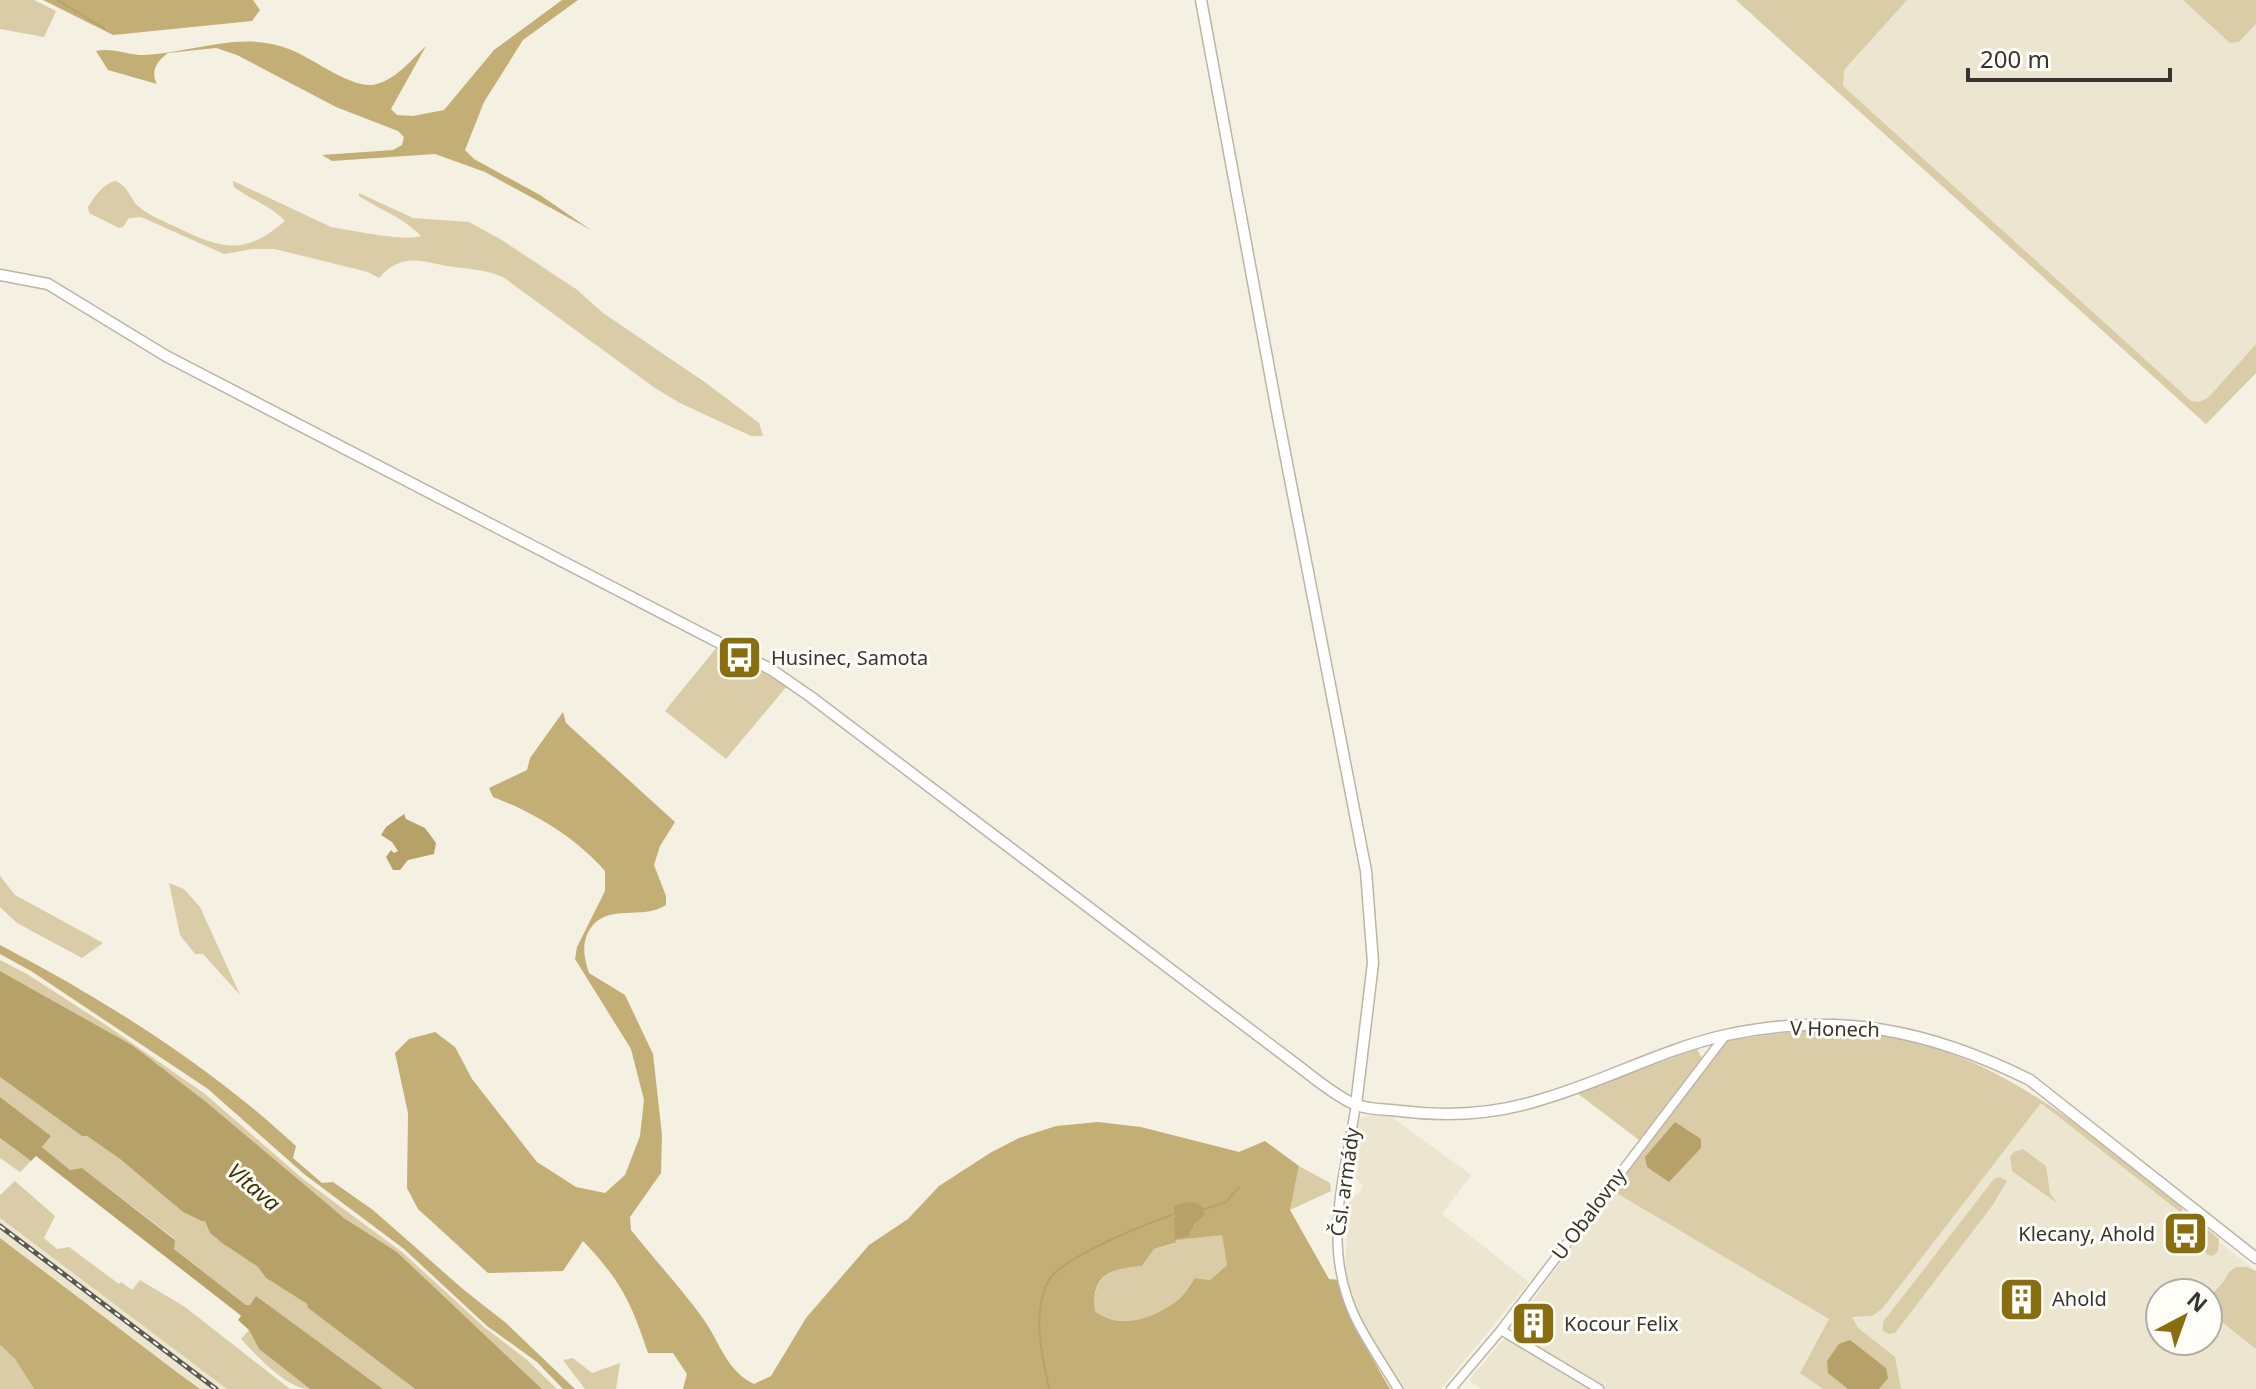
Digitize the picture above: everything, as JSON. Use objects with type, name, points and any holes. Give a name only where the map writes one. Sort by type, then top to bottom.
[{"type":"street","points":[[0,275],[48,284],[166,356],[772,670],[1293,1062],[1356,1105],[1373,963],[1366,871],[1201,0]]},
{"type":"street","name":"V Honech","points":[[1356,1105],[1449,1114],[1511,1107],[1554,1096],[1672,1052],[1725,1036],[1771,1028],[1822,1025],[1894,1031],[1942,1042],[2030,1080],[2256,1258]]},
{"type":"street","name":"U Obalovny","points":[[1451,1389],[1501,1330],[1725,1036]]},
{"type":"street","name":"Čsl. armády","points":[[1356,1105],[1338,1206],[1337,1258],[1355,1317],[1398,1389]]},
{"type":"street","points":[[1501,1330],[1599,1389]]},
{"type":"shaded area","points":[[0,0],[34,0],[56,11],[44,37],[0,29]]},
{"type":"shaded area","points":[[43,0],[253,0],[260,10],[252,21],[113,35]]},
{"type":"shaded area","points":[[562,0],[578,0],[523,40],[484,102],[465,150],[474,159],[540,195],[591,230],[485,172],[435,154],[332,161],[322,155],[393,150],[402,145],[404,137],[398,131],[336,107],[237,55],[216,48],[168,53],[156,67],[154,75],[157,84],[108,70],[96,51],[144,55],[235,42],[271,44],[298,53],[352,81],[372,85],[395,75],[426,46],[391,109],[397,115],[413,116],[444,110],[494,50]]},
{"type":"shaded area","points":[[1736,0],[2256,0],[2256,373],[2206,424]]},
{"type":"shaded area","points":[[1736,0],[1907,0],[1844,70],[1843,86],[2191,401],[2199,402],[2209,397],[2256,344],[2256,373],[2206,424]]},
{"type":"shaded area","points":[[2183,0],[2256,0],[2256,24],[2239,42],[2230,43]]},
{"type":"shaded area","points":[[115,181],[148,213],[208,241],[233,246],[258,240],[285,221],[234,187],[233,181],[331,227],[351,231],[391,237],[421,236],[359,196],[359,193],[413,218],[469,222],[576,289],[603,313],[706,383],[759,423],[763,436],[751,436],[655,388],[503,277],[414,260],[397,264],[379,278],[368,272],[275,249],[224,254],[141,217],[129,218],[119,228],[89,213],[88,207],[96,195]]},
{"type":"shaded area","points":[[717,647],[787,686],[726,759],[665,711]]},
{"type":"shaded area","points":[[563,712],[566,723],[675,822],[660,846],[654,865],[666,896],[666,905],[647,912],[606,916],[597,921],[587,934],[585,956],[589,973],[625,995],[653,1054],[662,1135],[661,1173],[630,1217],[631,1230],[694,1306],[730,1363],[744,1378],[754,1384],[771,1376],[806,1318],[869,1245],[908,1219],[939,1186],[1019,1138],[1056,1126],[1098,1122],[1141,1127],[1239,1152],[1265,1141],[1299,1166],[1290,1210],[1329,1279],[1340,1280],[1354,1327],[1390,1389],[683,1389],[687,1374],[673,1353],[648,1353],[623,1293],[607,1268],[583,1241],[563,1271],[488,1273],[418,1209],[407,1188],[408,1113],[395,1053],[409,1039],[435,1032],[455,1047],[472,1079],[537,1162],[576,1187],[605,1193],[625,1175],[640,1136],[644,1100],[631,1049],[575,959],[577,947],[605,891],[605,871],[568,837],[493,797],[489,788],[527,770],[530,758]],"holes":[[[1205,1214],[1189,1236],[1175,1227],[1177,1222],[1173,1215]],[[1222,1235],[1227,1265],[1210,1280],[1195,1278],[1181,1297],[1160,1312],[1126,1321],[1105,1317],[1095,1311],[1096,1289],[1105,1276],[1121,1269],[1142,1266],[1154,1249],[1176,1240]]]},
{"type":"shaded area","points":[[0,876],[15,895],[103,943],[82,958],[17,923],[0,907]]},
{"type":"shaded area","points":[[169,883],[184,889],[200,907],[240,995],[203,954],[195,954],[180,935]]},
{"type":"shaded area","points":[[0,945],[78,988],[155,1036],[228,1089],[296,1146],[293,1158],[322,1183],[333,1182],[373,1210],[506,1323],[575,1389],[563,1389],[537,1362],[487,1326],[404,1249],[304,1174],[208,1089],[31,971],[0,954]]},
{"type":"shaded area","points":[[0,960],[109,1027],[205,1094],[303,1179],[402,1252],[557,1389],[542,1389],[397,1252],[344,1218],[132,1045],[0,971]]},
{"type":"shaded area","points":[[1815,1029],[1894,1037],[1972,1062],[2006,1079],[2103,1144],[2167,1194],[2182,1208],[2184,1215],[2041,1103],[1882,1309],[1872,1316],[1852,1317],[1858,1328],[1895,1357],[1901,1389],[1823,1389],[1800,1373],[1829,1319],[1613,1191],[1728,1040]]},
{"type":"shaded area","points":[[1697,1049],[1702,1058],[1639,1140],[1577,1093]]},
{"type":"shaded area","points":[[0,1077],[82,1136],[87,1136],[120,1159],[183,1212],[205,1220],[210,1233],[222,1243],[258,1267],[266,1278],[307,1304],[308,1308],[415,1389],[383,1389],[256,1296],[250,1305],[246,1305],[173,1248],[175,1239],[82,1168],[70,1170],[42,1147],[51,1136],[0,1097]]},
{"type":"shaded area","name":"Ahold","points":[[2041,1102],[2256,1271],[2256,1389],[1481,1389],[1469,1380],[1508,1334],[1613,1191],[1829,1319],[1872,1316],[1882,1309]]},
{"type":"shaded area","points":[[1373,1115],[1392,1117],[1471,1175],[1442,1214],[1529,1282],[1441,1389],[1403,1389],[1355,1309],[1345,1271],[1349,1198],[1360,1192],[1363,1185],[1351,1173],[1352,1157],[1358,1153],[1358,1119]]},
{"type":"shaded area","points":[[0,1138],[31,1161],[20,1172],[0,1158]]},
{"type":"shaded area","points":[[2023,1149],[2046,1166],[2050,1193],[2057,1203],[2012,1171],[2010,1157]]},
{"type":"shaded area","points":[[1299,1166],[1330,1183],[1331,1191],[1290,1210]]},
{"type":"shaded area","points":[[1999,1177],[2007,1181],[1992,1206],[1895,1333],[1883,1331],[1883,1322],[1994,1179]]},
{"type":"shaded area","points":[[15,1181],[55,1216],[44,1238],[57,1249],[69,1247],[119,1284],[121,1282],[132,1290],[140,1280],[185,1307],[290,1389],[227,1389],[0,1218],[0,1195]]},
{"type":"shaded area","points":[[2190,1214],[2219,1239],[2218,1251],[2213,1256],[2194,1243]]},
{"type":"shaded area","points":[[0,1218],[227,1389],[200,1389],[174,1370],[0,1238]]},
{"type":"shaded area","points":[[1222,1234],[1227,1265],[1210,1280],[1195,1278],[1170,1306],[1138,1320],[1126,1321],[1105,1317],[1095,1311],[1097,1289],[1105,1276],[1121,1269],[1142,1266],[1154,1249],[1174,1244],[1175,1240]]},
{"type":"shaded area","points":[[0,1238],[200,1389],[34,1389],[15,1359],[0,1345]]},
{"type":"shaded area","points":[[2246,1267],[2256,1271],[2256,1349],[2224,1324],[2224,1281],[2232,1270]]},
{"type":"shaded area","points":[[249,1330],[259,1349],[310,1389],[292,1384],[264,1362],[241,1339]]},
{"type":"shaded area","points":[[0,1345],[15,1359],[34,1389],[0,1389]]},
{"type":"shaded area","points":[[573,1358],[592,1373],[620,1363],[616,1389],[585,1389],[563,1360]]},
{"type":"water","points":[[404,814],[406,819],[425,828],[436,843],[434,854],[408,860],[400,870],[393,870],[386,857],[391,850],[394,853],[398,851],[392,842],[381,835],[386,827]]},
{"type":"water","name":"Vltava","points":[[0,971],[132,1045],[206,1102],[344,1218],[397,1252],[542,1389],[415,1389],[308,1308],[307,1304],[266,1278],[258,1267],[222,1243],[210,1233],[205,1221],[183,1212],[120,1159],[87,1136],[82,1136],[0,1077]]},
{"type":"water","points":[[0,1097],[51,1136],[42,1147],[70,1170],[82,1168],[175,1240],[174,1249],[246,1305],[250,1305],[256,1296],[383,1389],[310,1389],[259,1349],[249,1330],[238,1320],[239,1314],[36,1156],[31,1161],[0,1138]]},
{"type":"water","points":[[1675,1122],[1701,1139],[1701,1148],[1669,1182],[1647,1167],[1645,1157]]},
{"type":"water","points":[[1198,1203],[1206,1214],[1195,1224],[1189,1236],[1175,1239],[1174,1206]]},
{"type":"water","points":[[1850,1340],[1886,1368],[1888,1378],[1879,1389],[1848,1389],[1828,1373],[1827,1361],[1839,1344]]},
{"type":"waterway","points":[[57,0],[104,28]]},
{"type":"waterway","points":[[1205,1209],[1226,1202],[1239,1187]]},
{"type":"waterway","points":[[1049,1389],[1039,1320],[1040,1306],[1049,1280],[1087,1251],[1175,1214]]},
{"type":"railway","points":[[0,1226],[216,1389]]},
{"type":"place","name":"Husinec, Samota","points":[[740,658]]},
{"type":"place","name":"Klecany, Ahold","points":[[2186,1234]]},
{"type":"place","name":"Ahold","points":[[2021,1299]]},
{"type":"place","name":"Kocour Felix","points":[[1533,1324]]}]
